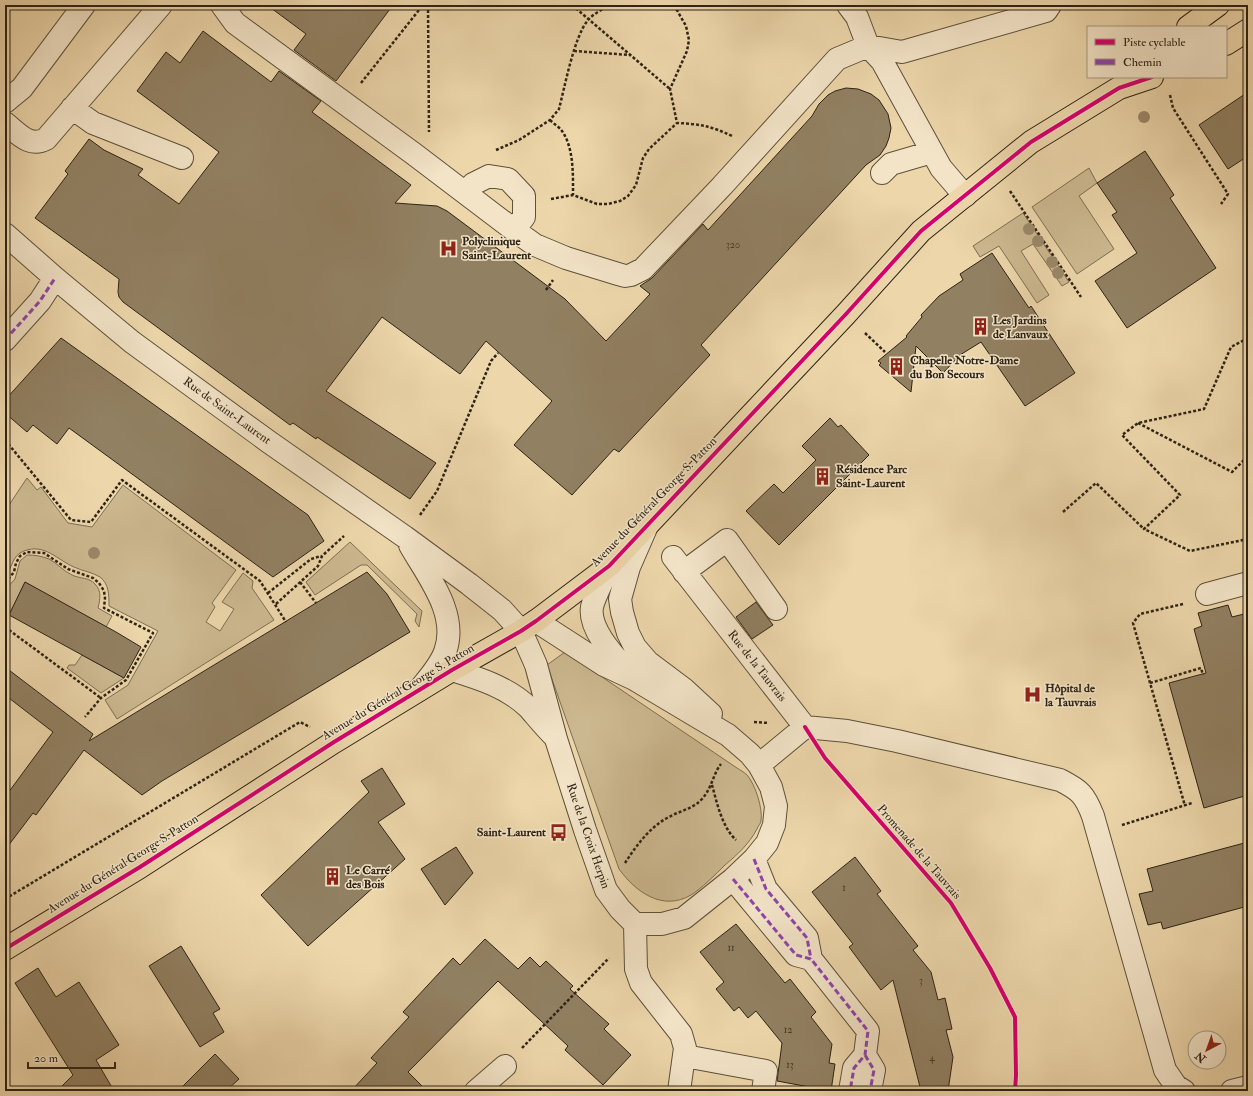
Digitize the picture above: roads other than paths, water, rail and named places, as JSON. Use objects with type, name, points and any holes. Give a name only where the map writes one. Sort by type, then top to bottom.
[{"type":"main road","points":[[1189,26],[1218,5]]},
{"type":"main road","points":[[1227,43],[1248,30]]},
{"type":"main road","name":"Avenue du Général George S. Patton","points":[[5,949],[140,867],[334,742],[452,670],[528,626],[609,566],[846,314],[921,231],[1031,142],[1124,82],[1161,83]]},
{"type":"street","points":[[5,102],[22,88],[84,5]]},
{"type":"street","points":[[5,123],[26,139],[36,142],[46,139],[160,5]]},
{"type":"street","points":[[222,5],[235,23],[466,193],[519,224],[540,247],[566,258],[625,276],[638,273],[643,269],[755,150],[837,59],[868,46],[902,52],[1046,12],[1050,5]]},
{"type":"street","points":[[848,5],[857,17],[868,46],[882,61],[941,168],[965,196]]},
{"type":"street","points":[[72,108],[92,123],[182,158]]},
{"type":"street","points":[[882,173],[891,164],[932,152]]},
{"type":"street","points":[[466,193],[473,184],[489,176],[508,179],[524,196],[519,224]]},
{"type":"street","name":"Rue de Saint-Laurent","points":[[5,234],[138,347],[269,442],[405,537],[502,610],[528,626]]},
{"type":"street","points":[[5,340],[40,301],[55,278]]},
{"type":"street","points":[[648,525],[629,567],[620,599],[628,633],[635,647],[648,662],[684,689],[712,714],[732,739]]},
{"type":"street","name":"Rue de Saint-Laurent","points":[[405,537],[441,599],[448,619],[449,628],[449,639],[445,654],[419,690]]},
{"type":"street","name":"Rue de la Tauvrais","points":[[776,609],[726,540],[679,564],[805,728]]},
{"type":"street","points":[[609,566],[592,607],[594,622],[604,643],[634,679]]},
{"type":"street","points":[[1207,594],[1248,584]]},
{"type":"street","points":[[528,626],[634,679],[732,739],[750,754],[759,765],[771,787],[776,806],[774,825],[767,843],[754,859],[733,879],[684,918],[662,924],[635,924],[636,969],[641,983],[681,1034],[686,1048],[679,1091]]},
{"type":"street","name":"Rue de la Croix Herpin","points":[[528,626],[536,665],[556,739],[606,890],[635,924]]},
{"type":"street","name":"Rue de la Croix Herpin","points":[[452,670],[480,679],[516,698],[527,706],[556,739]]},
{"type":"street","points":[[759,765],[805,728],[847,731],[897,740],[1060,780],[1074,787],[1087,800],[1098,832],[1165,1070],[1176,1086],[1184,1091]]},
{"type":"street","points":[[754,859],[766,889],[807,938],[811,960],[868,1031],[865,1055],[854,1068],[850,1091]]},
{"type":"street","points":[[733,879],[796,955],[811,960]]},
{"type":"street","points":[[865,1055],[874,1070],[870,1091]]},
{"type":"street","points":[[685,1056],[766,1070],[763,1091]]},
{"type":"street","points":[[476,1091],[505,1066]]},
{"type":"street","points":[[1232,1091],[1248,1087]]},
{"type":"place","name":"Polyclinique Saint-Laurent","points":[[449,248]]},
{"type":"place","name":"Les Jardins de Lanvaux","points":[[980,327]]},
{"type":"place","name":"Chapelle Notre-Dame du Bon Secours","points":[[897,367]]},
{"type":"place","name":"Résidence Parc Saint-Laurent","points":[[823,476]]},
{"type":"place","name":"Hôpital de la Tauvrais","points":[[1032,695]]},
{"type":"place","name":"Saint-Laurent","points":[[559,832]]},
{"type":"place","name":"Le Carré des Bois","points":[[333,877]]}]
